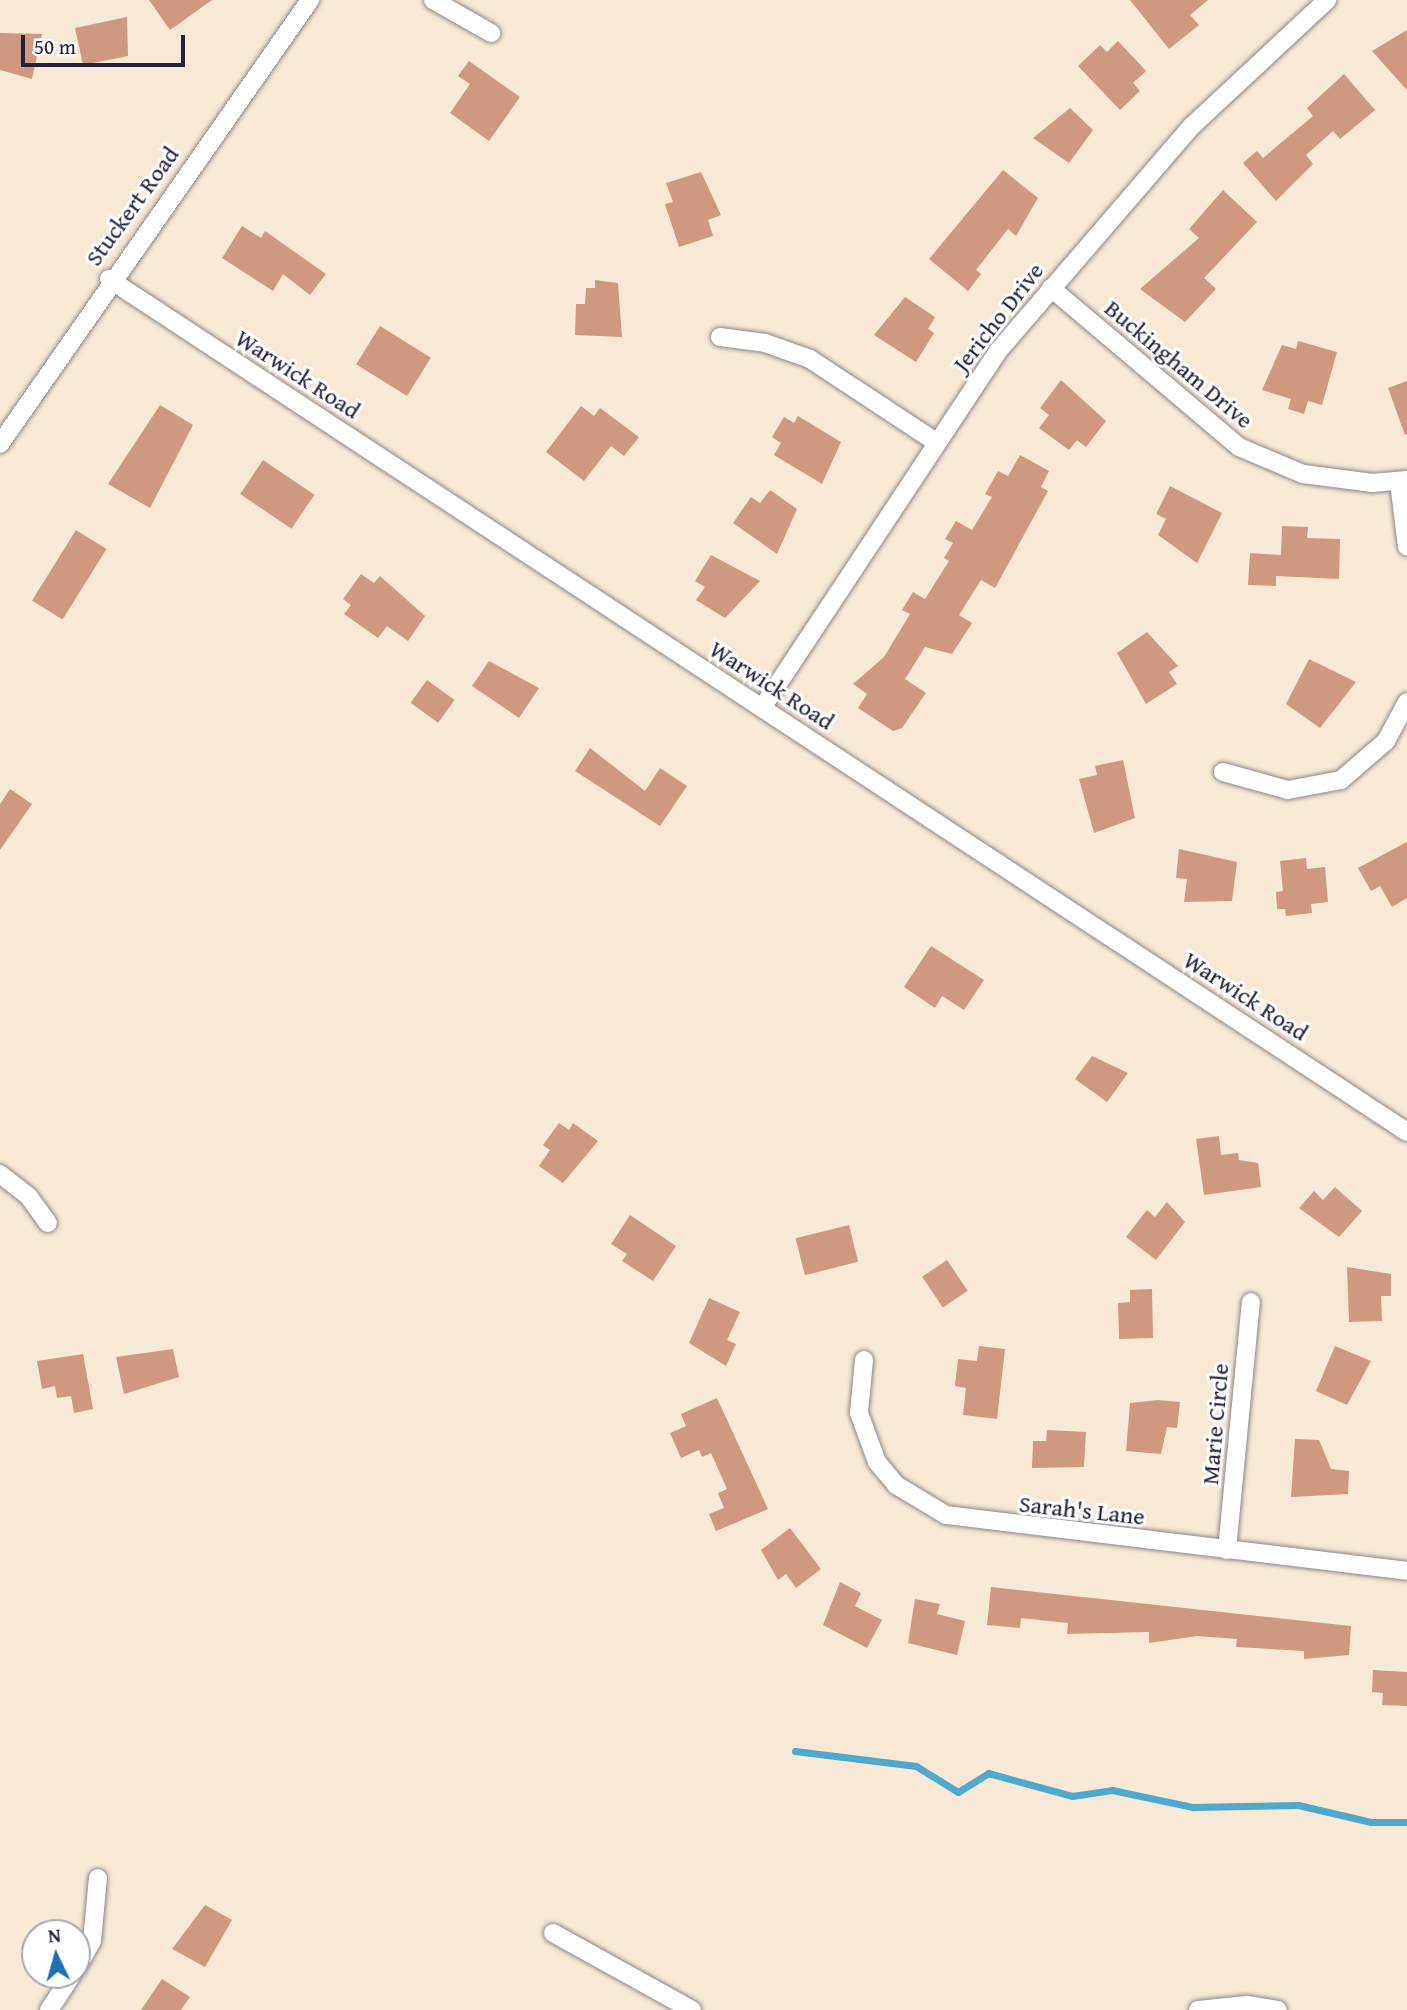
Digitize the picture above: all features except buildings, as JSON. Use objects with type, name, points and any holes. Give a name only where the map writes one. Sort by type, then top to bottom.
[{"type":"street","name":"Stuckert Road","points":[[0,444],[110,279],[310,0]]},
{"type":"street","points":[[433,0],[491,33]]},
{"type":"street","name":"Jericho Drive","points":[[762,708],[936,442],[1051,288],[1192,127],[1327,0]]},
{"type":"street","name":"Warwick Road","points":[[110,279],[1407,1132]]},
{"type":"street","name":"Buckingham Drive","points":[[1051,288],[1239,447],[1303,474],[1403,481]]},
{"type":"street","points":[[720,337],[765,343],[810,359],[936,442]]},
{"type":"street","points":[[1403,481],[1407,547]]},
{"type":"street","points":[[1223,772],[1288,790],[1342,780],[1386,741],[1407,702]]},
{"type":"street","points":[[0,1174],[29,1197],[48,1223]]},
{"type":"street","name":"Marie Circle","points":[[1227,1550],[1251,1302]]},
{"type":"street","name":"Sarah's Lane","points":[[863,1360],[864,1433],[882,1471],[919,1503],[961,1519],[1407,1571]]},
{"type":"street","points":[[91,1943],[98,1878]]},
{"type":"street","points":[[553,1933],[692,2010]]},
{"type":"street","points":[[49,2010],[63,1989]]},
{"type":"street","points":[[1198,2010],[1247,2005],[1278,2010]]},
{"type":"waterway","points":[[795,1751],[916,1766],[958,1792],[988,1773],[1072,1796],[1112,1790],[1193,1807],[1298,1805],[1371,1822],[1407,1822]]}]
